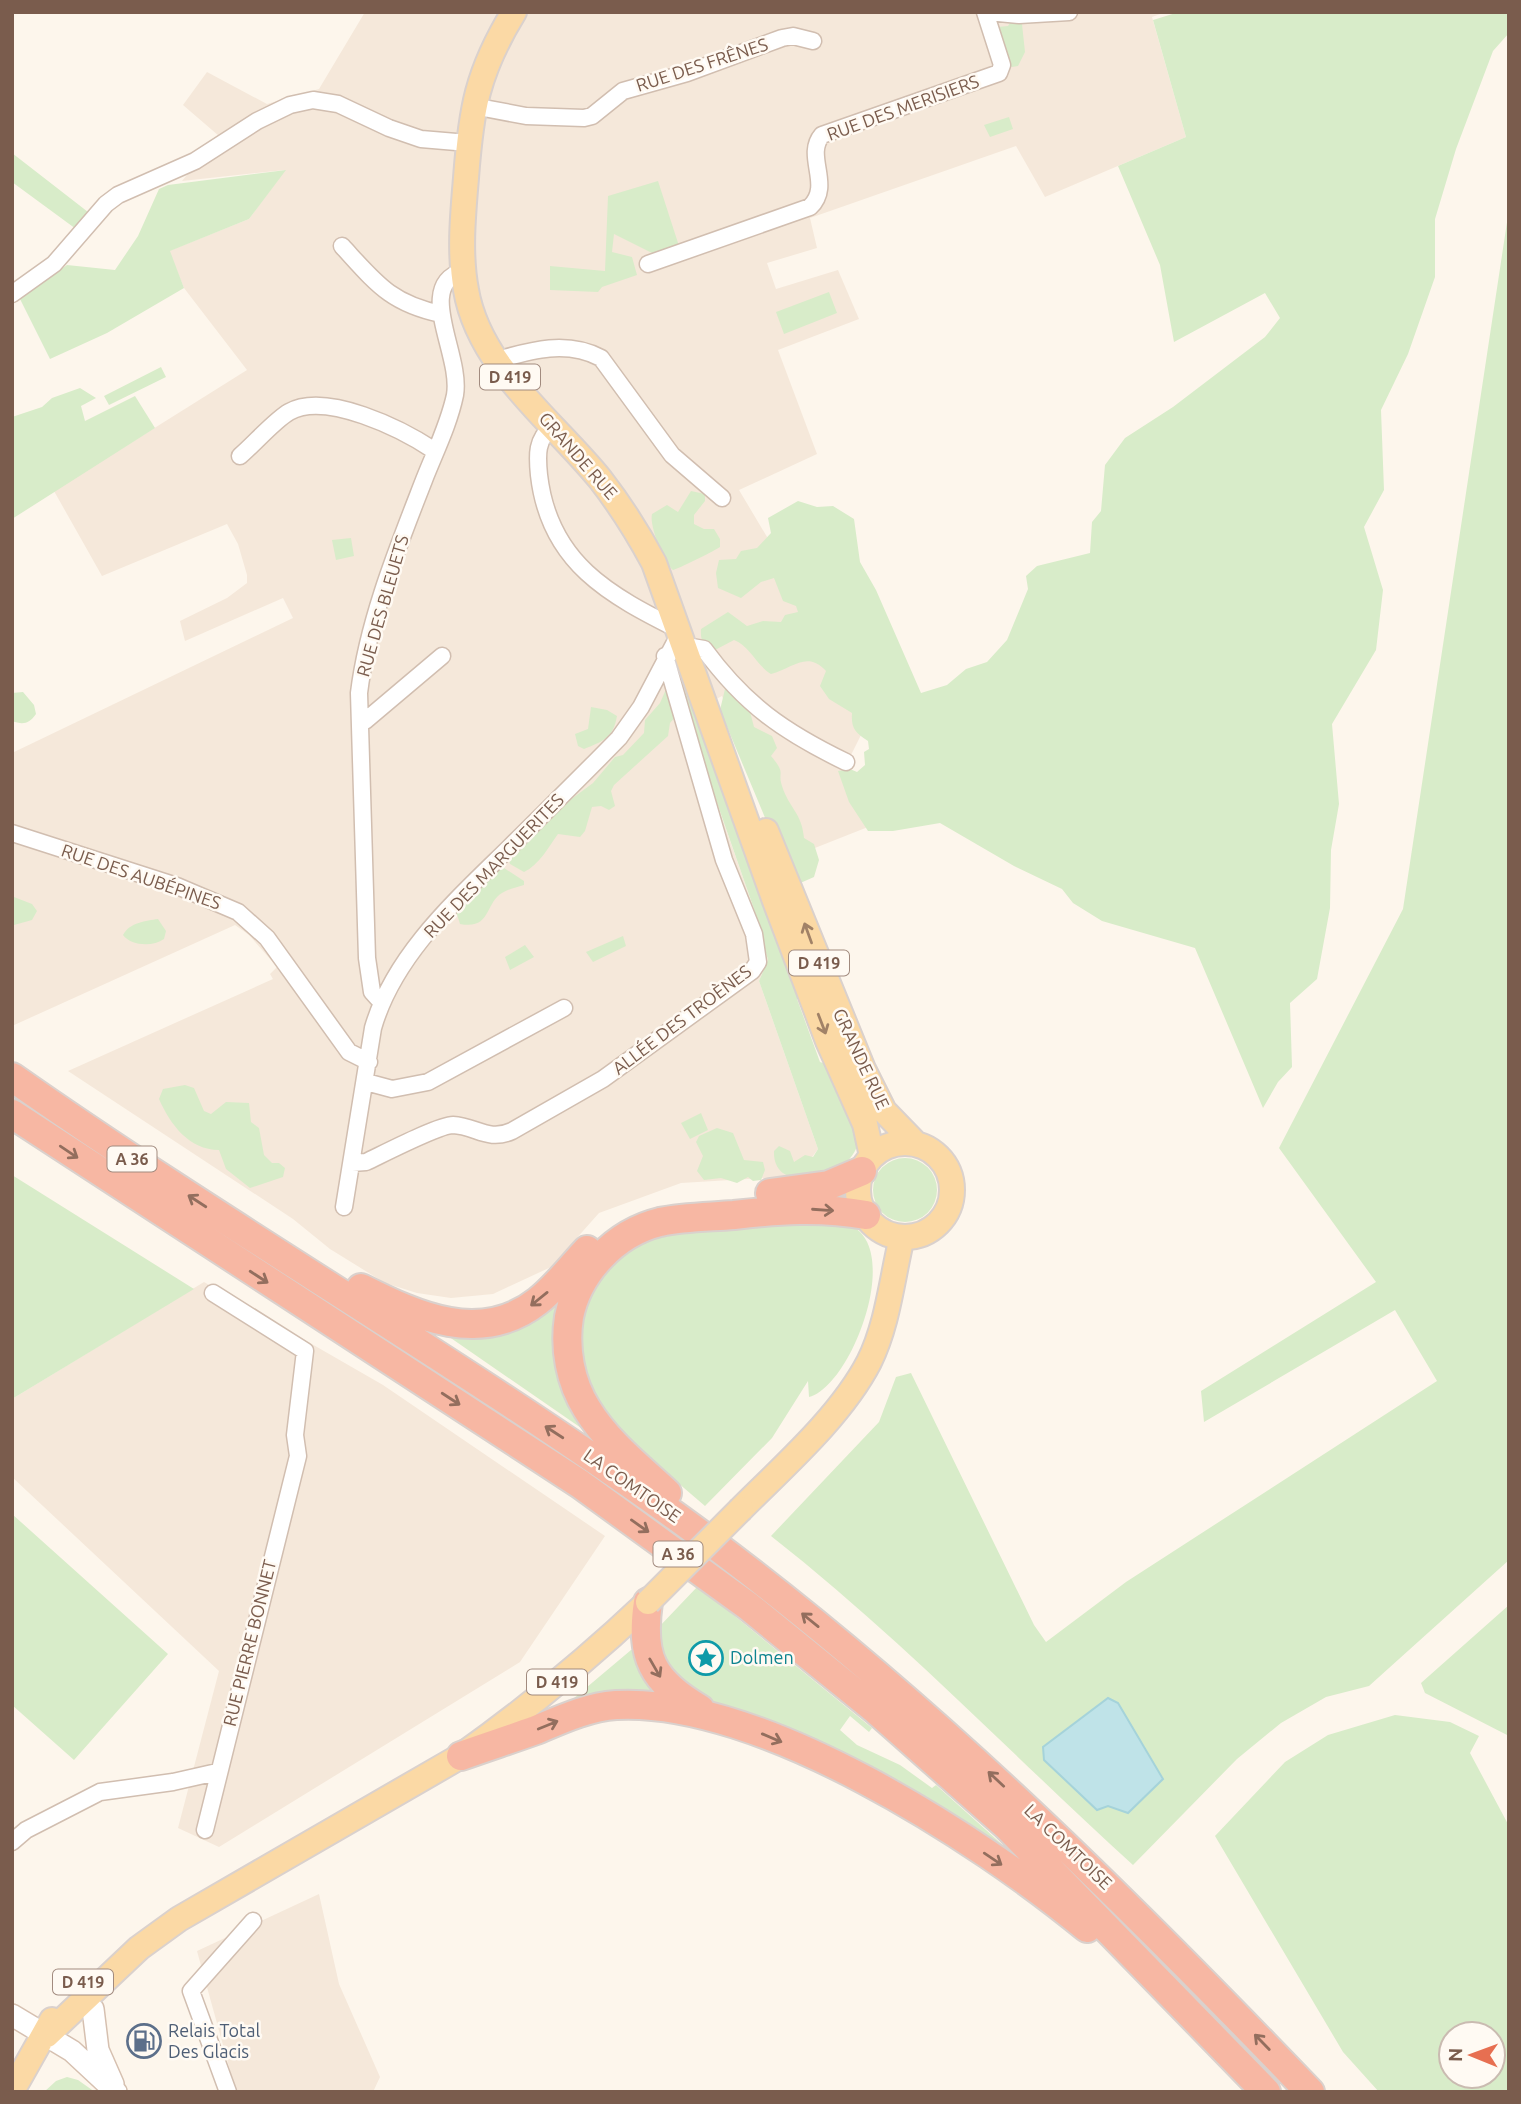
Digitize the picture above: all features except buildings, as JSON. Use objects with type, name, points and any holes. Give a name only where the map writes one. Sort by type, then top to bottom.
[{"type":"highway","name":"LA COMTOISE","points":[[12,1077],[584,1452],[769,1586],[902,1695],[1038,1818],[1310,2092]]},
{"type":"highway","name":"LA COMTOISE","points":[[12,1114],[580,1484],[748,1605],[876,1710],[1007,1826],[1265,2092]]},
{"type":"highway","points":[[254,1238],[421,1316],[454,1324],[486,1324],[519,1313],[537,1301],[594,1241],[640,1212],[676,1202],[817,1188],[867,1164]]},
{"type":"highway","points":[[769,1586],[600,1427],[581,1397],[572,1375],[568,1341],[571,1308],[584,1278],[599,1258],[632,1233],[651,1225],[805,1209],[866,1215]]},
{"type":"highway","points":[[649,1602],[644,1632],[653,1668],[671,1690],[708,1714],[769,1737],[911,1805],[991,1858],[1092,1933],[1265,2092]]},
{"type":"highway","points":[[461,1756],[601,1707],[647,1706],[708,1714]]},
{"type":"main road","name":"GRANDE RUE","points":[[514,12],[486,60],[473,107],[468,143],[463,271],[472,313],[497,360],[632,521],[654,563],[677,644],[706,703],[735,773],[794,893],[863,1069],[884,1111],[916,1144]]},
{"type":"main road","name":"GRANDE RUE","points":[[735,773],[775,901],[824,1029],[865,1124],[867,1164]]},
{"type":"main road","points":[[897,1143],[916,1144],[941,1159],[951,1177],[952,1197],[945,1215],[931,1229],[902,1237],[881,1230],[866,1215],[858,1193],[867,1164],[897,1143]]},
{"type":"main road","name":"D 419","points":[[47,2035],[60,2001],[110,1959],[139,1948],[179,1919],[461,1756],[588,1657],[649,1602],[824,1423],[868,1363],[884,1322],[902,1237]]},
{"type":"main road","name":"D 419","points":[[47,2035],[93,2009],[121,1979],[139,1948]]},
{"type":"main road","points":[[12,2091],[47,2035]]},
{"type":"street","points":[[986,12],[1019,15],[1069,12]]},
{"type":"street","name":"RUE DES MERISIERS","points":[[648,264],[810,207],[819,195],[820,172],[815,150],[816,142],[822,135],[999,73],[1002,65],[986,12]]},
{"type":"street","name":"RUE DES FRÊNES","points":[[473,107],[526,116],[584,118],[592,116],[623,92],[647,83],[687,73],[782,38],[793,36],[813,41]]},
{"type":"street","points":[[12,294],[54,264],[96,215],[118,195],[188,164],[257,121],[290,106],[323,100],[421,139],[468,143]]},
{"type":"street","points":[[342,246],[374,281],[400,302],[441,314]]},
{"type":"street","name":"RUE DES BLEUETS","points":[[381,1002],[372,992],[367,958],[359,693],[365,654],[455,392],[454,355],[441,314],[442,285],[454,274],[463,271]]},
{"type":"street","points":[[497,360],[517,353],[547,348],[584,349],[601,358],[672,455],[699,482],[722,498]]},
{"type":"street","points":[[240,456],[287,413],[316,404],[392,425],[435,451]]},
{"type":"street","points":[[553,426],[540,439],[537,460],[543,502],[559,541],[582,568],[677,644],[704,649],[730,685],[779,726],[846,762]]},
{"type":"street","name":"RUE DES MARGUERITES","points":[[344,1207],[373,1028],[381,1002],[393,980],[440,918],[619,738],[641,707],[677,644]]},
{"type":"street","name":"ALLÉE DES TROÈNES","points":[[352,1163],[366,1162],[449,1126],[487,1136],[502,1136],[603,1079],[752,971],[758,962],[754,934],[724,860],[677,644]]},
{"type":"street","points":[[360,722],[365,721],[442,656]]},
{"type":"street","name":"RUE DES AUBÉPINES","points":[[12,832],[177,886],[237,912],[267,938],[349,1052],[369,1062]]},
{"type":"street","points":[[366,1082],[392,1089],[428,1082],[564,1008]]},
{"type":"street","name":"RUE PIERRE BONNET","points":[[205,1830],[217,1772],[298,1456],[295,1435],[305,1351],[214,1293]]},
{"type":"street","points":[[12,1842],[26,1830],[100,1792],[173,1782],[217,1772]]},
{"type":"street","points":[[228,2092],[191,1991],[253,1922]]},
{"type":"street","points":[[93,2009],[97,2050],[117,2092]]},
{"type":"street","points":[[12,2015],[72,2051],[117,2092]]},
{"type":"shaded area","points":[[365,12],[1166,12],[1152,17],[1186,137],[1045,197],[1016,146],[810,218],[817,248],[767,263],[776,289],[838,270],[859,319],[778,350],[817,454],[739,490],[872,713],[844,769],[868,827],[787,859],[722,696],[686,715],[754,909],[768,960],[759,981],[818,1149],[798,1176],[681,1183],[599,1213],[551,1267],[493,1294],[451,1298],[417,1293],[385,1283],[330,1249],[293,1219],[68,1071],[273,979],[270,974],[277,967],[249,935],[235,925],[12,1026],[12,753],[293,618],[283,598],[185,641],[180,621],[227,598],[247,583],[238,544],[227,524],[102,576],[54,491],[247,370],[184,288],[169,251],[249,219],[285,170],[182,181],[219,136],[183,105],[207,72],[267,104],[319,89]]},
{"type":"shaded area","points":[[204,1282],[383,1385],[605,1536],[520,1662],[219,1847],[178,1828],[219,1671],[12,1477],[12,1399]]},
{"type":"shaded area","points":[[319,1894],[339,1984],[380,2077],[373,2092],[236,2092],[197,1951]]},
{"type":"green space","points":[[1179,12],[1509,12],[1509,33],[1493,51],[1456,149],[1435,219],[1435,277],[1408,354],[1381,410],[1384,490],[1364,527],[1383,590],[1376,650],[1332,724],[1339,804],[1331,850],[1330,908],[1317,979],[1290,1003],[1292,1067],[1278,1082],[1263,1108],[1195,948],[1102,921],[1073,903],[1062,889],[1014,866],[940,823],[893,831],[868,831],[849,802],[838,771],[850,769],[857,772],[865,765],[864,752],[869,749],[868,741],[855,730],[852,713],[829,699],[820,686],[826,671],[819,665],[806,661],[771,674],[740,643],[734,640],[715,650],[708,647],[701,637],[701,629],[728,612],[747,626],[763,621],[781,622],[785,615],[798,612],[796,606],[783,601],[774,578],[761,582],[741,598],[718,588],[716,573],[719,560],[736,559],[741,551],[757,548],[771,533],[768,518],[798,501],[817,507],[833,506],[854,519],[860,562],[876,590],[921,693],[947,685],[966,669],[987,662],[1007,640],[1028,589],[1026,576],[1037,566],[1090,553],[1092,522],[1101,511],[1105,465],[1125,438],[1173,407],[1265,337],[1280,318],[1265,293],[1174,342],[1160,265],[1118,166],[1186,137],[1153,20]]},
{"type":"green space","points":[[1012,20],[1022,24],[1025,52],[1018,66],[1012,67],[1009,65],[998,27],[1008,26]]},
{"type":"green space","points":[[1009,117],[1013,129],[990,137],[984,125]]},
{"type":"green space","points":[[12,153],[88,212],[76,229],[12,182]]},
{"type":"green space","points":[[286,170],[249,219],[170,251],[184,288],[107,333],[50,359],[20,299],[67,265],[115,270],[138,236],[159,189],[168,185]]},
{"type":"green space","points":[[658,181],[679,246],[654,254],[614,234],[612,252],[632,257],[637,275],[602,287],[598,292],[550,290],[550,266],[605,271],[608,196]]},
{"type":"green space","points":[[1509,209],[1509,1560],[1369,1686],[1326,1697],[1281,1723],[1237,1759],[1133,1865],[910,1655],[771,1536],[879,1422],[896,1377],[911,1373],[1034,1625],[1046,1642],[1126,1582],[1437,1381],[1395,1310],[1204,1422],[1201,1391],[1376,1282],[1279,1148],[1403,909]]},
{"type":"green space","points":[[829,292],[837,313],[784,334],[776,312]]},
{"type":"green space","points":[[161,367],[166,377],[109,405],[104,396]]},
{"type":"green space","points":[[80,388],[96,398],[81,406],[85,421],[135,396],[155,428],[12,519],[12,417],[42,407],[52,398]]},
{"type":"green space","points":[[691,491],[705,494],[705,501],[694,515],[694,524],[704,529],[714,529],[720,539],[720,547],[673,570],[658,544],[652,514],[667,505],[678,512]]},
{"type":"green space","points":[[351,538],[354,556],[336,560],[332,540]]},
{"type":"green space","points":[[683,673],[803,993],[797,999],[820,1062],[829,1065],[857,1135],[858,1141],[853,1154],[830,1173],[799,1178],[786,1175],[777,1166],[774,1151],[779,1146],[790,1151],[794,1162],[805,1155],[813,1157],[818,1149],[759,981],[768,960],[754,909],[683,705],[676,677]]},
{"type":"green space","points":[[667,687],[676,716],[670,723],[668,736],[614,785],[611,791],[615,806],[609,810],[601,806],[592,807],[585,831],[580,837],[558,834],[539,861],[524,872],[510,864],[508,857],[558,809],[593,783],[615,757],[623,755],[644,733],[645,720],[660,703]]},
{"type":"green space","points":[[730,688],[748,704],[754,727],[772,736],[777,748],[771,756],[780,770],[785,794],[801,822],[804,838],[814,844],[819,860],[814,877],[798,884],[786,868],[720,710],[725,689]]},
{"type":"green space","points":[[23,692],[34,705],[36,714],[28,722],[19,723],[12,721],[12,693]]},
{"type":"green space","points":[[591,707],[607,710],[617,716],[607,738],[584,749],[578,746],[575,734],[588,729]]},
{"type":"green space","points":[[504,868],[524,881],[524,885],[497,897],[477,923],[460,924],[456,911],[498,869]]},
{"type":"green space","points":[[12,892],[14,897],[32,904],[37,911],[32,920],[14,925],[12,944]]},
{"type":"green space","points":[[158,919],[166,931],[164,939],[159,942],[137,943],[123,935],[134,925]]},
{"type":"green space","points":[[623,936],[626,946],[593,962],[586,952]]},
{"type":"green space","points":[[525,945],[534,957],[510,970],[505,957]]},
{"type":"green space","points":[[185,1085],[194,1088],[204,1111],[211,1114],[226,1102],[249,1103],[251,1122],[259,1128],[264,1155],[272,1163],[279,1163],[285,1168],[283,1177],[250,1188],[226,1169],[219,1150],[199,1146],[182,1134],[159,1099],[163,1089]]},
{"type":"green space","points":[[701,1113],[708,1130],[690,1139],[681,1123]]},
{"type":"green space","points":[[717,1128],[733,1133],[744,1160],[763,1162],[765,1170],[761,1180],[753,1181],[748,1177],[737,1183],[721,1178],[704,1180],[697,1171],[703,1156],[696,1142],[699,1136]]},
{"type":"green space","points":[[905,1158],[928,1167],[937,1190],[928,1213],[905,1222],[882,1213],[873,1190],[882,1167]]},
{"type":"green space","points":[[12,1175],[194,1289],[12,1399]]},
{"type":"green space","points":[[775,1223],[842,1223],[849,1225],[865,1238],[872,1259],[872,1286],[866,1315],[841,1368],[825,1387],[809,1397],[808,1381],[772,1438],[705,1506],[621,1434],[587,1390],[576,1332],[591,1284],[603,1265],[663,1230]]},
{"type":"green space","points":[[567,1282],[589,1428],[584,1430],[445,1334]]},
{"type":"green space","points":[[12,1514],[168,1654],[74,1760],[12,1705]]},
{"type":"green space","points":[[698,1586],[872,1728],[869,1732],[850,1716],[840,1730],[857,1745],[900,1765],[932,1788],[936,1785],[1036,1875],[748,1717],[700,1698],[662,1669],[658,1628]]},
{"type":"green space","points":[[1509,1605],[1509,1736],[1425,1693],[1421,1683]]},
{"type":"green space","points":[[631,1650],[635,1650],[664,1696],[561,1709]]},
{"type":"green space","points":[[1395,1715],[1450,1722],[1479,1736],[1470,1753],[1509,1826],[1509,2092],[1379,2092],[1343,2052],[1215,1836],[1285,1762],[1328,1735]]},
{"type":"green space","points":[[67,2077],[78,2080],[95,2092],[44,2092],[56,2081]]},
{"type":"water","points":[[1108,1698],[1118,1703],[1163,1779],[1128,1813],[1108,1806],[1097,1810],[1044,1760],[1043,1747]]},
{"type":"place","name":"Dolmen","points":[[706,1658]]},
{"type":"place","name":"Relais Total Des Glacis","points":[[144,2041]]}]
